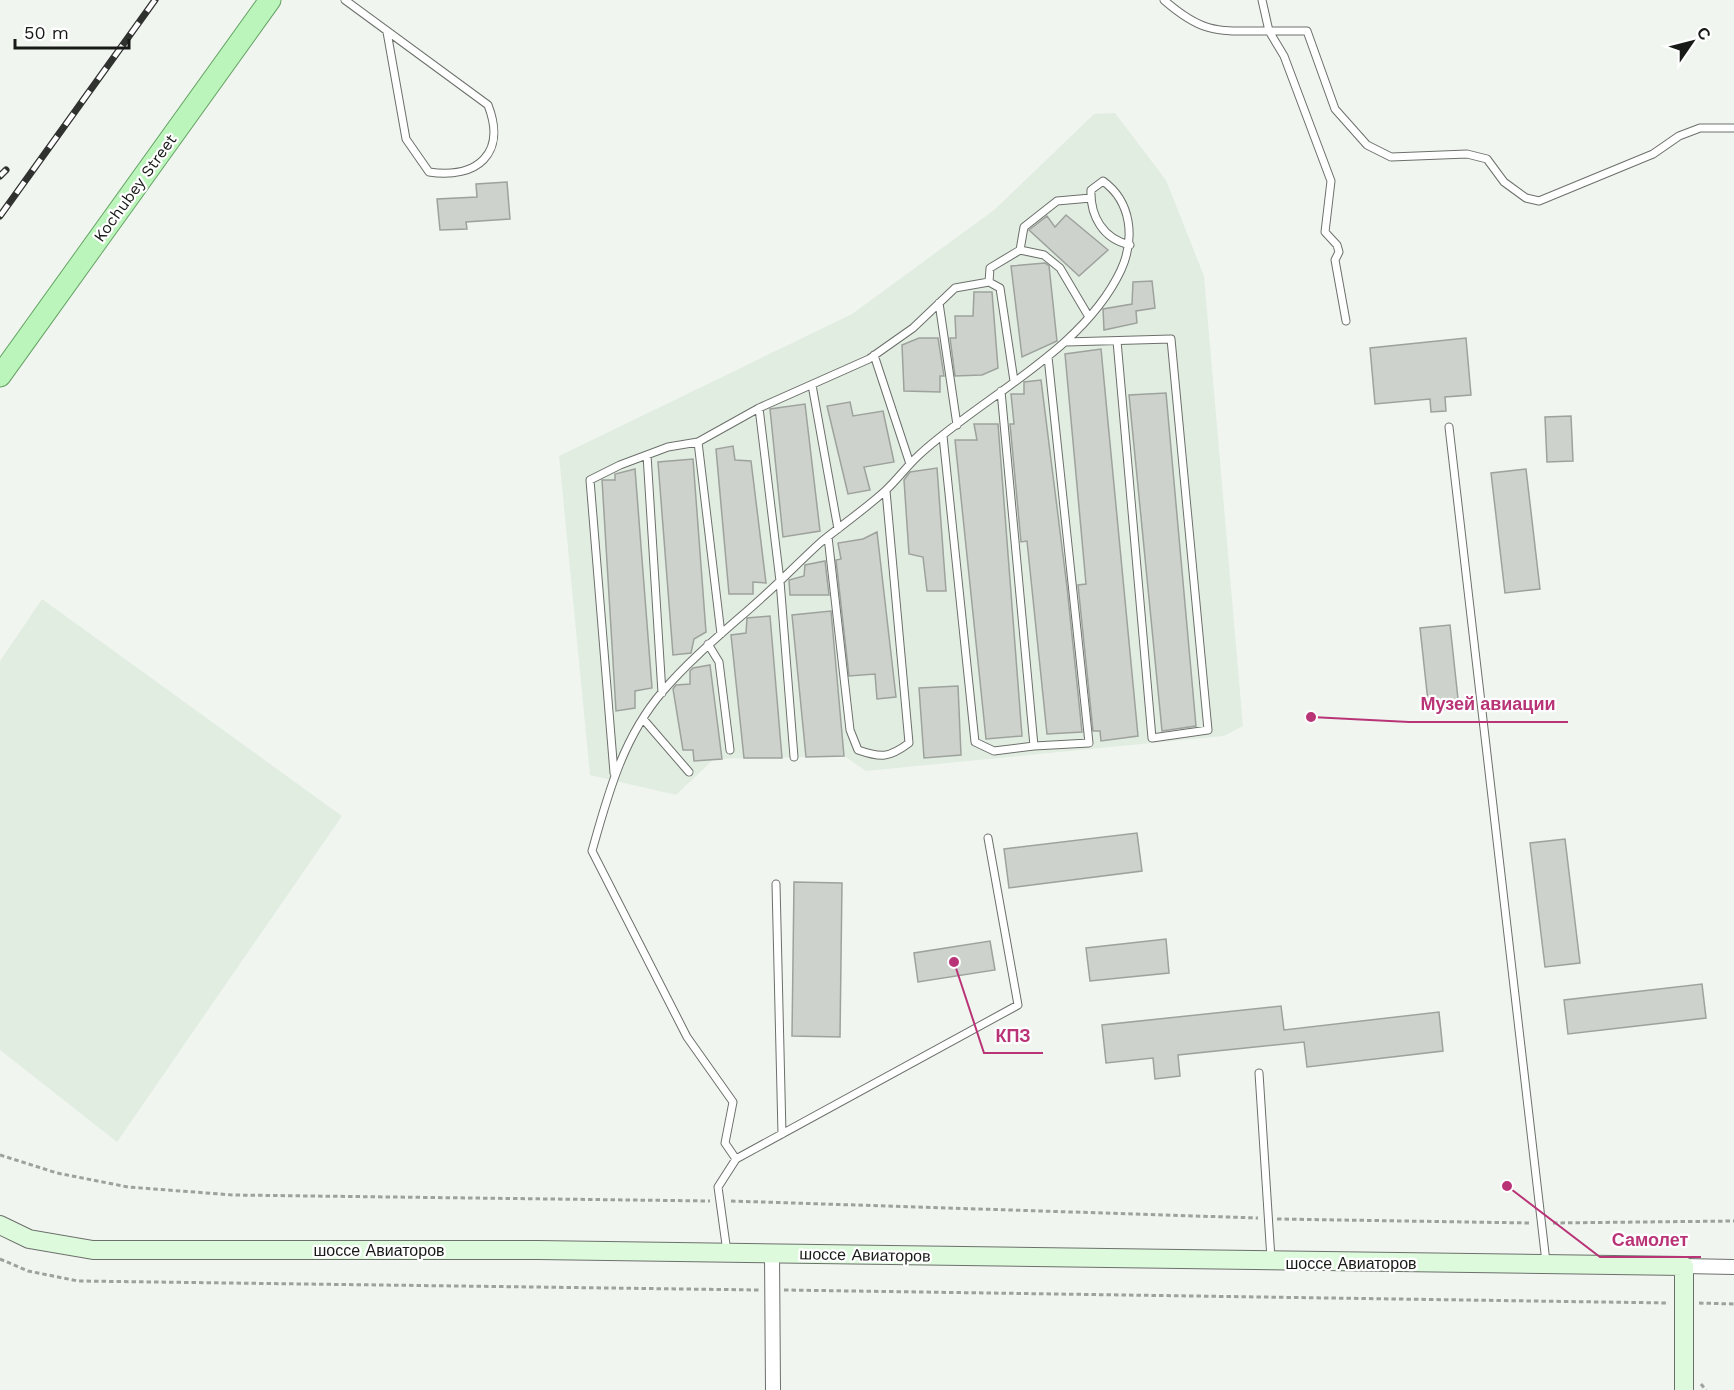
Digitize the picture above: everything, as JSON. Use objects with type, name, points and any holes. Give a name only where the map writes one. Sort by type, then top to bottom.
[{"type":"main road","name":"Kochubey Street","points":[[0,375],[270,0]]},
{"type":"street","name":"шоссе Авиаторов","points":[[0,1225],[28,1239],[93,1250],[727,1252],[1271,1262],[1734,1266]]},
{"type":"street","points":[[772,1253],[773,1390]]},
{"type":"street","points":[[1684,1266],[1684,1390]]},
{"type":"lane","points":[[345,0],[488,105],[496,125],[493,147],[481,162],[466,171],[448,175],[429,172],[416,156],[406,139],[387,32]]},
{"type":"lane","points":[[1164,0],[1186,19],[1216,31],[1308,31],[1335,109],[1366,145],[1391,157],[1467,153],[1487,159],[1504,182],[1532,200],[1539,201],[1570,190],[1653,154],[1680,136],[1700,128],[1734,128]]},
{"type":"lane","points":[[1262,0],[1269,31],[1284,56],[1331,182],[1325,232],[1337,245],[1339,252],[1335,260],[1346,321]]},
{"type":"lane","points":[[736,1159],[725,1143],[733,1102],[687,1037],[592,851],[614,773],[662,693],[708,644],[828,537],[886,491],[910,464],[1000,391],[1048,357],[1066,342],[1089,317],[1120,271],[1130,244],[1127,213],[1116,190],[1104,181],[1091,190],[1090,204],[1100,225],[1115,241],[1130,244]]},
{"type":"lane","points":[[1020,250],[1024,227],[1057,201],[1090,198]]},
{"type":"lane","points":[[989,282],[990,268],[1020,250],[1044,255],[1060,268],[1089,317]]},
{"type":"lane","points":[[614,773],[590,480],[647,454],[668,447],[698,442],[759,408],[812,386],[874,355],[913,328],[955,288],[989,282],[1000,288],[1014,381]]},
{"type":"lane","points":[[939,303],[957,425]]},
{"type":"lane","points":[[1066,342],[1171,339],[1208,730],[1152,738],[1117,341]]},
{"type":"lane","points":[[874,355],[910,464]]},
{"type":"lane","points":[[943,436],[975,742],[994,752],[1034,746],[1089,743],[1048,357]]},
{"type":"lane","points":[[812,386],[838,529]]},
{"type":"lane","points":[[1000,391],[1034,746]]},
{"type":"lane","points":[[759,408],[780,581],[794,757]]},
{"type":"lane","points":[[1449,428],[1546,1264]]},
{"type":"lane","points":[[698,442],[721,634]]},
{"type":"lane","points":[[647,454],[662,693]]},
{"type":"lane","points":[[828,537],[850,730],[858,750],[874,755],[893,755],[909,743],[886,491]]},
{"type":"lane","points":[[708,644],[719,662],[730,750]]},
{"type":"lane","points":[[644,720],[689,772]]},
{"type":"lane","points":[[727,1252],[718,1187],[736,1159],[1017,1005],[988,838]]},
{"type":"lane","points":[[776,884],[782,1134]]},
{"type":"lane","points":[[1259,1073],[1271,1262]]},
{"type":"path","points":[[0,1155],[57,1173],[128,1187],[233,1195],[711,1201]]},
{"type":"path","points":[[723,1201],[1270,1218],[1543,1223],[1734,1221]]},
{"type":"path","points":[[0,1259],[28,1271],[78,1281],[1734,1304]]},
{"type":"shaded area","points":[[1115,113],[1166,180],[1204,276],[1243,726],[1224,736],[866,771],[844,756],[714,759],[676,795],[590,775],[559,456],[852,314],[994,210],[1094,114]]},
{"type":"shaded area","points":[[42,599],[342,816],[117,1142],[0,1050],[0,661]]},
{"type":"building","points":[[507,182],[510,219],[466,222],[467,229],[440,230],[437,199],[477,197],[476,184]]},
{"type":"building","points":[[1066,215],[1108,250],[1079,276],[1029,230],[1047,216],[1055,227]]},
{"type":"building","points":[[1045,263],[1049,266],[1057,341],[1022,357],[1011,266]]},
{"type":"building","points":[[1152,281],[1155,308],[1136,311],[1137,323],[1104,330],[1103,309],[1132,304],[1133,282]]},
{"type":"building","points":[[974,292],[992,292],[998,368],[982,375],[955,376],[950,338],[956,338],[955,316],[973,316]]},
{"type":"building","points":[[919,338],[938,338],[944,376],[940,376],[940,392],[904,391],[902,345]]},
{"type":"building","points":[[1466,338],[1471,395],[1445,397],[1446,411],[1431,412],[1430,399],[1375,404],[1370,348]]},
{"type":"building","points":[[1101,349],[1138,736],[1101,741],[1100,731],[1093,731],[1078,585],[1086,584],[1065,354]]},
{"type":"building","points":[[1041,380],[1067,587],[1082,732],[1047,734],[1027,541],[1021,542],[1010,424],[1014,424],[1011,394],[1024,394],[1024,382]]},
{"type":"building","points":[[1166,393],[1196,726],[1162,731],[1129,395]]},
{"type":"building","points":[[850,402],[853,416],[883,411],[894,462],[864,467],[870,490],[848,494],[827,406]]},
{"type":"building","points":[[805,404],[820,531],[783,537],[770,409]]},
{"type":"building","points":[[1571,416],[1573,461],[1547,462],[1545,417]]},
{"type":"building","points":[[974,424],[998,424],[1022,736],[986,739],[955,440],[977,440]]},
{"type":"building","points":[[733,446],[735,460],[751,461],[766,583],[753,582],[753,594],[729,594],[716,449]]},
{"type":"building","points":[[693,459],[706,632],[694,639],[691,653],[673,655],[658,462]]},
{"type":"building","points":[[937,468],[946,591],[927,591],[923,557],[909,554],[904,480],[910,472]]},
{"type":"building","points":[[635,469],[652,688],[635,691],[635,708],[616,711],[602,480],[615,480],[615,474]]},
{"type":"building","points":[[1526,469],[1540,589],[1505,593],[1491,473]]},
{"type":"building","points":[[877,532],[896,697],[877,699],[875,674],[849,676],[836,560],[841,559],[838,543],[863,539]]},
{"type":"building","points":[[825,561],[829,595],[790,595],[789,580],[804,576],[805,565]]},
{"type":"building","points":[[831,611],[844,756],[806,757],[792,615]]},
{"type":"building","points":[[770,616],[782,758],[744,758],[731,635],[746,633],[747,618]]},
{"type":"building","points":[[1450,625],[1459,708],[1429,711],[1420,628]]},
{"type":"building","points":[[710,665],[722,759],[694,761],[693,750],[683,750],[673,689],[676,685],[690,684],[690,671],[693,668]]},
{"type":"building","points":[[958,686],[961,755],[924,758],[919,688]]},
{"type":"building","points":[[1137,833],[1142,871],[1009,888],[1004,849]]},
{"type":"building","points":[[1565,839],[1580,963],[1545,967],[1530,843]]},
{"type":"building","points":[[794,882],[842,883],[840,1037],[792,1036]]},
{"type":"building","points":[[1166,939],[1169,973],[1090,981],[1086,948]]},
{"type":"building","points":[[990,941],[995,970],[918,982],[914,953]]},
{"type":"building","points":[[1702,984],[1706,1018],[1568,1034],[1564,1000]]},
{"type":"building","points":[[1281,1006],[1284,1030],[1439,1012],[1443,1051],[1307,1067],[1304,1042],[1178,1055],[1180,1076],[1155,1079],[1153,1058],[1106,1063],[1102,1025]]},
{"type":"railway","points":[[0,216],[155,0]]},
{"type":"railway","points":[[0,176],[6,170]]},
{"type":"place","name":"Музей авиации","points":[[1311,717]]},
{"type":"place","name":"КПЗ","points":[[954,962]]},
{"type":"place","name":"Самолет","points":[[1507,1186]]}]
